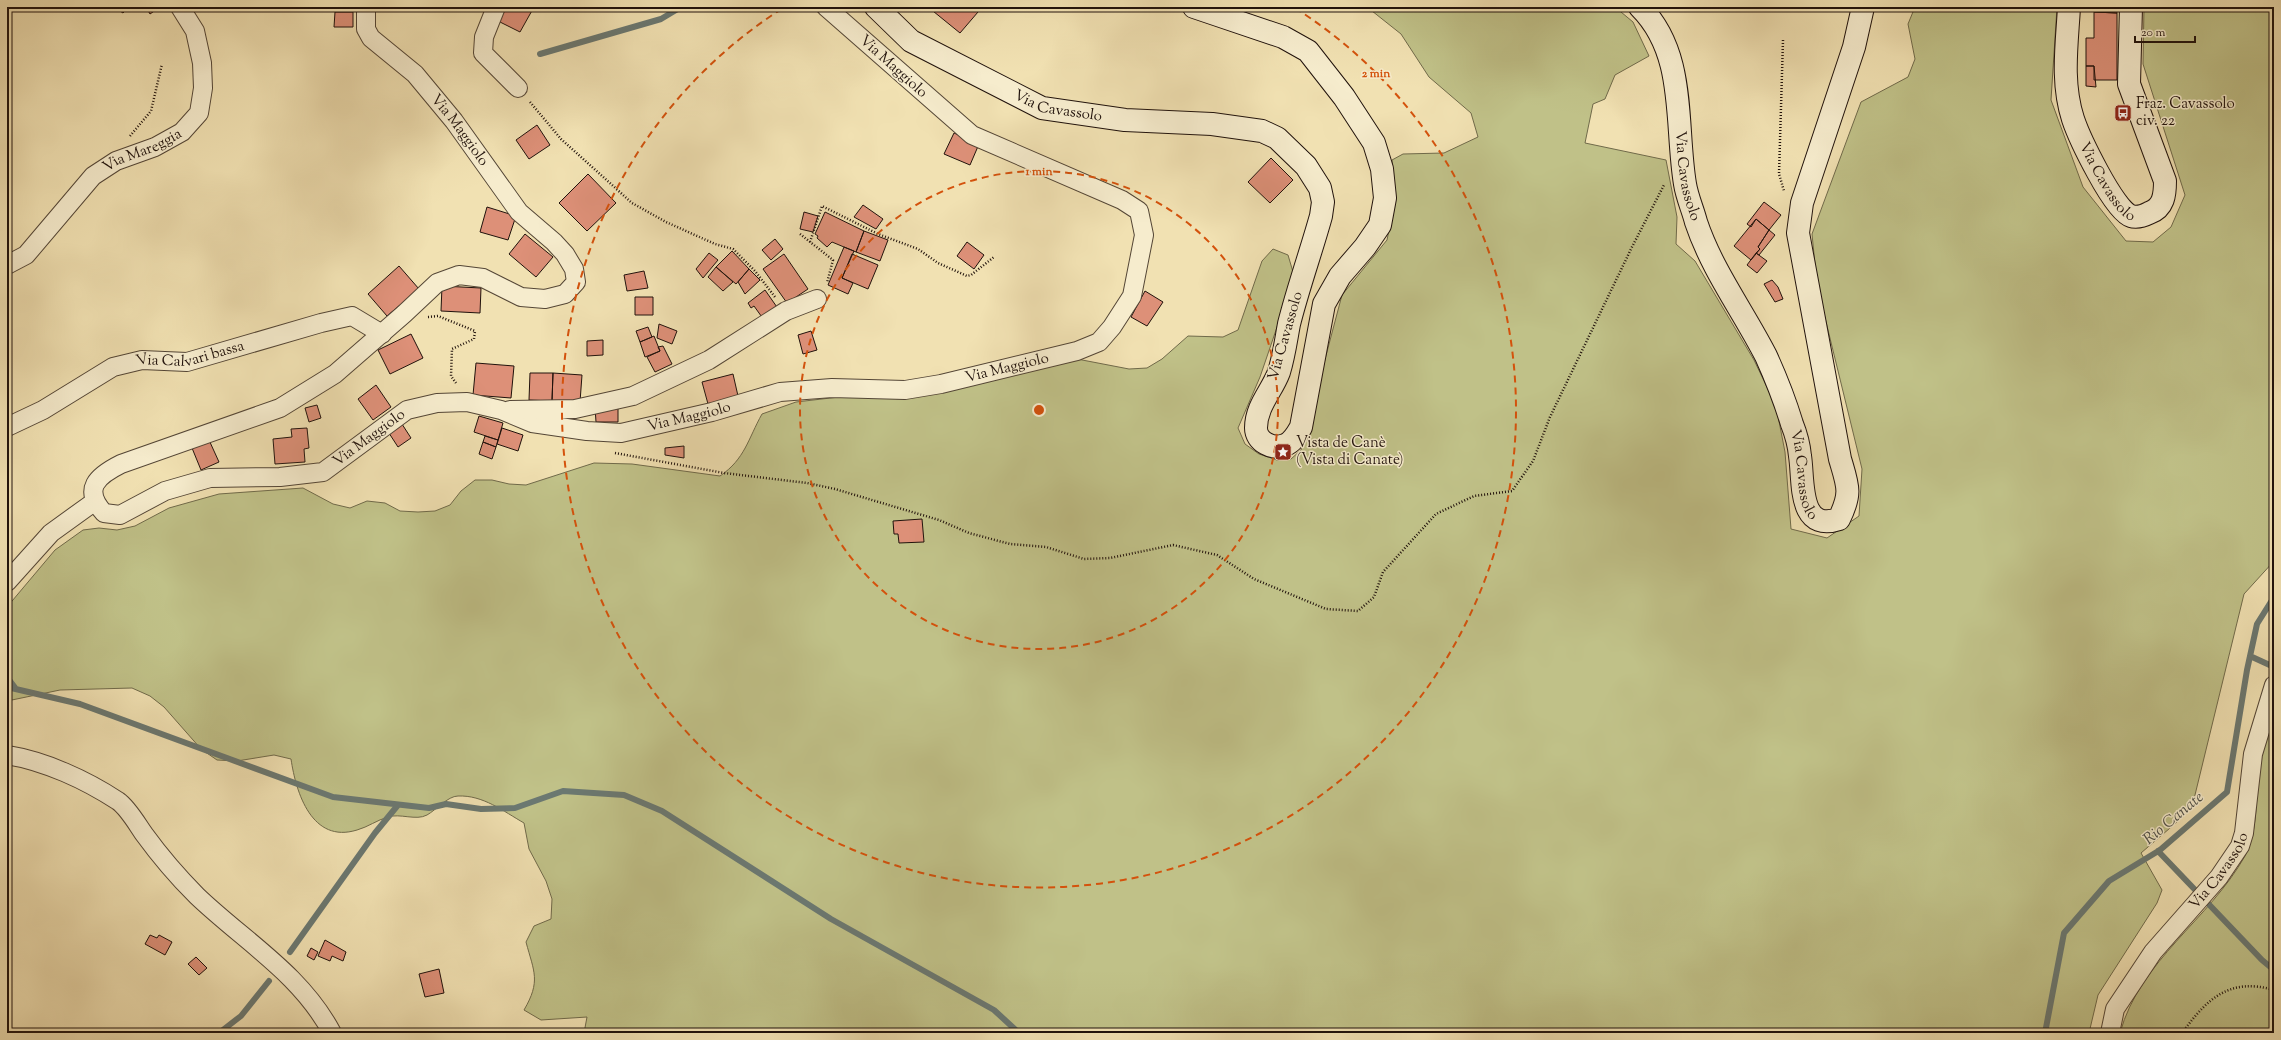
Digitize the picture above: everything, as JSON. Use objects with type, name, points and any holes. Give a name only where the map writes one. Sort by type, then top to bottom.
[{"type":"main road","name":"Via Cavassolo","points":[[876,7],[911,41],[1042,108],[1125,120],[1212,124],[1262,130],[1277,138],[1306,166],[1320,188],[1323,202],[1321,216],[1289,324],[1284,356],[1276,378],[1261,406],[1256,429],[1259,436],[1266,444],[1276,447],[1286,445],[1292,441],[1301,427],[1324,304],[1340,276],[1365,247],[1380,225],[1384,198],[1382,169],[1374,143],[1344,97],[1308,51],[1283,37],[1194,7]]},
{"type":"main road","name":"Via Cavassolo","points":[[1640,7],[1657,29],[1668,51],[1676,90],[1684,159],[1685,185],[1697,224],[1720,275],[1765,355],[1782,392],[1800,456],[1803,498],[1810,510],[1823,522],[1839,519],[1846,506],[1849,488],[1840,460],[1798,233],[1802,203],[1854,48],[1862,7]]},
{"type":"main road","name":"Via Cavassolo","points":[[2069,7],[2065,77],[2072,118],[2079,136],[2114,200],[2125,213],[2138,217],[2152,212],[2161,205],[2165,181],[2129,84],[2131,7]]},
{"type":"street","name":"Via Mareggia","points":[[7,264],[26,255],[93,176],[116,161],[156,147],[182,132],[199,113],[203,88],[202,63],[195,31],[180,7]]},
{"type":"street","name":"Via Maggiolo","points":[[366,7],[366,29],[371,38],[415,74],[454,121],[518,212],[554,242],[574,268],[576,282],[565,294],[545,299],[522,297],[483,278],[459,275],[437,283],[382,334],[335,374],[280,408],[122,464],[102,473],[93,488],[94,502],[104,513],[120,515],[165,491],[210,478],[280,477],[323,472],[407,410],[437,403],[468,402],[501,410],[532,423],[587,431],[621,433],[712,412],[780,392],[832,388],[905,390],[941,384],[1077,351],[1099,342],[1112,327],[1132,296],[1144,235],[1139,211],[1122,200],[972,135],[826,7]]},
{"type":"street","points":[[496,7],[484,37],[483,53],[518,88]]},
{"type":"street","points":[[501,410],[575,410],[633,396],[710,360],[786,311],[817,299]]},
{"type":"street","name":"Via Calvari bassa","points":[[7,428],[43,410],[113,367],[142,360],[187,362],[321,323],[352,316],[382,334]]},
{"type":"street","points":[[7,582],[51,533],[94,502]]},
{"type":"street","name":"Via Cavassolo","points":[[2110,1033],[2116,1010],[2153,952],[2219,877],[2240,846],[2244,833],[2253,754],[2274,685]]},
{"type":"street","points":[[7,755],[19,757],[74,777],[120,802],[162,858],[198,897],[290,976],[321,1012],[332,1033]]},
{"type":"path","points":[[1783,40],[1779,174],[1785,195]]},
{"type":"path","points":[[116,161],[130,135],[151,111],[162,64]]},
{"type":"path","points":[[518,88],[560,139],[632,203],[666,222],[715,244],[733,249],[754,271],[786,311]]},
{"type":"path","points":[[608,451],[724,473],[807,483],[835,489],[877,503],[939,520],[970,533],[1010,544],[1046,547],[1084,559],[1110,558],[1173,545],[1217,555],[1254,579],[1326,609],[1358,611],[1374,597],[1382,572],[1436,514],[1474,496],[1512,490],[1529,467],[1533,461],[1550,417],[1655,200],[1684,159]]},
{"type":"path","points":[[810,242],[822,206],[878,234],[918,249],[938,263],[967,276],[972,275],[994,257]]},
{"type":"path","points":[[800,234],[833,260],[826,286],[817,299]]},
{"type":"path","points":[[404,314],[416,317],[438,316],[475,331],[474,338],[452,349],[451,376],[468,402]]},
{"type":"path","points":[[2182,1033],[2208,1001],[2235,987],[2260,986],[2274,990]]},
{"type":"green space","points":[[1367,7],[1615,7],[1633,22],[1649,56],[1615,75],[1605,99],[1593,104],[1585,143],[1666,160],[1677,217],[1676,244],[1695,261],[1754,360],[1776,406],[1785,452],[1791,529],[1827,538],[1859,516],[1862,469],[1817,285],[1812,234],[1861,102],[1908,77],[1915,59],[1908,24],[1915,7],[2057,7],[2051,100],[2083,187],[2126,241],[2153,242],[2171,227],[2185,195],[2143,64],[2144,7],[2274,7],[2274,561],[2244,594],[2194,799],[2177,822],[2141,853],[2162,890],[2157,903],[2098,995],[2089,1033],[584,1033],[587,1017],[541,1020],[524,1010],[533,991],[534,984],[533,969],[526,942],[534,926],[551,919],[552,899],[546,881],[529,849],[524,823],[500,809],[476,798],[458,796],[450,798],[431,813],[423,817],[393,816],[384,818],[357,830],[341,832],[328,830],[318,823],[302,800],[293,772],[291,759],[274,755],[237,761],[217,760],[201,749],[164,707],[150,696],[132,688],[60,690],[7,701],[7,607],[55,550],[83,530],[99,528],[117,530],[135,526],[169,508],[219,494],[303,488],[333,504],[350,508],[367,501],[385,503],[400,511],[418,512],[435,511],[450,505],[461,491],[475,480],[492,480],[509,484],[526,485],[594,463],[632,464],[720,476],[741,456],[762,414],[796,402],[848,396],[1077,359],[1129,369],[1147,368],[1162,359],[1188,336],[1223,337],[1238,330],[1262,261],[1273,249],[1288,255],[1293,272],[1290,289],[1260,377],[1238,428],[1245,444],[1259,454],[1277,460],[1291,459],[1301,450],[1342,295],[1387,240],[1395,201],[1392,160],[1403,154],[1444,153],[1478,137],[1471,113],[1429,77],[1401,34]]},
{"type":"green space","points":[[2274,711],[2274,1033],[2120,1033],[2130,1007],[2143,984],[2176,941],[2230,879],[2245,856],[2253,834],[2255,823],[2258,775],[2261,757]]},
{"type":"building","points":[[114,7],[129,7],[123,13]]},
{"type":"building","points":[[146,7],[160,7],[150,14]]},
{"type":"building","points":[[505,7],[534,7],[520,32],[498,21]]},
{"type":"building","points":[[928,7],[972,7],[978,12],[960,33]]},
{"type":"building","points":[[2094,7],[2117,7],[2117,13],[2094,12]]},
{"type":"building","points":[[335,12],[353,12],[353,27],[334,27]]},
{"type":"building","points":[[2094,12],[2117,13],[2117,80],[2094,80],[2094,66],[2086,66],[2086,38],[2094,38]]},
{"type":"building","points":[[2086,66],[2094,66],[2096,87],[2086,86]]},
{"type":"building","points":[[537,125],[550,145],[529,159],[516,140]]},
{"type":"building","points":[[954,133],[979,144],[970,165],[944,154]]},
{"type":"building","points":[[1271,158],[1293,180],[1270,203],[1248,182]]},
{"type":"building","points":[[588,174],[616,203],[587,231],[559,203]]},
{"type":"building","points":[[1764,202],[1781,215],[1769,230],[1756,219],[1751,227],[1747,224]]},
{"type":"building","points":[[863,205],[883,219],[876,229],[854,217]]},
{"type":"building","points":[[487,207],[516,216],[508,240],[480,232]]},
{"type":"building","points":[[804,212],[818,216],[813,232],[800,229]]},
{"type":"building","points":[[825,212],[864,231],[856,252],[832,242],[827,247],[817,238],[818,236],[815,234]]},
{"type":"building","points":[[1756,219],[1769,230],[1758,247],[1760,249],[1751,260],[1734,246]]},
{"type":"building","points":[[1769,230],[1775,235],[1759,255],[1756,253],[1760,249],[1758,247]]},
{"type":"building","points":[[864,231],[888,240],[880,261],[856,252]]},
{"type":"building","points":[[525,234],[553,257],[536,277],[509,254]]},
{"type":"building","points":[[775,239],[783,249],[771,260],[762,250]]},
{"type":"building","points":[[967,242],[984,255],[974,269],[957,256]]},
{"type":"building","points":[[844,247],[854,251],[842,278],[853,283],[848,294],[828,285]]},
{"type":"building","points":[[732,251],[749,269],[736,284],[716,267]]},
{"type":"building","points":[[709,253],[718,260],[703,278],[696,269]]},
{"type":"building","points":[[1756,253],[1767,261],[1757,273],[1747,265]]},
{"type":"building","points":[[784,254],[808,289],[787,303],[763,269]]},
{"type":"building","points":[[852,254],[878,265],[868,289],[842,278]]},
{"type":"building","points":[[399,266],[419,289],[387,316],[368,294]]},
{"type":"building","points":[[716,267],[733,282],[723,291],[708,277]]},
{"type":"building","points":[[749,269],[760,280],[745,294],[738,282]]},
{"type":"building","points":[[644,271],[648,288],[627,291],[624,275]]},
{"type":"building","points":[[1772,280],[1778,287],[1783,299],[1775,302],[1764,284]]},
{"type":"building","points":[[442,286],[481,288],[480,313],[441,311]]},
{"type":"building","points":[[765,290],[779,310],[764,320],[754,306],[751,308],[748,303]]},
{"type":"building","points":[[1145,291],[1163,302],[1147,326],[1131,317]]},
{"type":"building","points":[[635,297],[653,297],[653,315],[635,315]]},
{"type":"building","points":[[659,324],[677,331],[672,344],[657,338]]},
{"type":"building","points":[[648,327],[652,337],[640,342],[636,331]]},
{"type":"building","points":[[811,331],[817,350],[803,354],[798,335]]},
{"type":"building","points":[[411,334],[423,358],[390,374],[378,350]]},
{"type":"building","points":[[654,336],[660,351],[645,357],[640,342]]},
{"type":"building","points":[[603,340],[603,355],[587,356],[587,341]]},
{"type":"building","points":[[663,346],[672,364],[655,372],[647,357],[660,351],[658,347]]},
{"type":"building","points":[[476,363],[514,366],[511,398],[473,395]]},
{"type":"building","points":[[530,373],[553,373],[552,401],[529,400]]},
{"type":"building","points":[[553,373],[582,375],[580,402],[552,401]]},
{"type":"building","points":[[733,374],[738,396],[708,404],[702,382]]},
{"type":"building","points":[[376,385],[391,407],[373,420],[358,399]]},
{"type":"building","points":[[317,405],[321,418],[309,422],[305,408]]},
{"type":"building","points":[[595,407],[618,407],[618,422],[596,422]]},
{"type":"building","points":[[479,416],[503,423],[498,440],[474,432]]},
{"type":"building","points":[[400,421],[411,438],[398,447],[387,430]]},
{"type":"building","points":[[307,428],[309,448],[304,449],[305,462],[275,464],[273,439],[292,437],[291,429]]},
{"type":"building","points":[[502,428],[523,435],[518,451],[497,444]]},
{"type":"building","points":[[485,436],[498,440],[496,447],[483,442]]},
{"type":"building","points":[[209,440],[219,462],[201,470],[192,448]]},
{"type":"building","points":[[483,442],[496,447],[492,459],[479,454]]},
{"type":"building","points":[[684,446],[684,458],[665,455],[665,448]]},
{"type":"building","points":[[922,519],[924,542],[899,543],[898,534],[894,534],[893,521]]},
{"type":"building","points":[[150,935],[157,938],[159,935],[172,942],[165,955],[145,944]]},
{"type":"building","points":[[325,940],[346,952],[343,961],[332,956],[330,961],[318,956]]},
{"type":"building","points":[[311,948],[318,952],[314,960],[307,956]]},
{"type":"building","points":[[196,957],[207,968],[199,975],[188,964]]},
{"type":"building","points":[[439,969],[444,993],[425,997],[419,974]]},
{"type":"waterway","points":[[540,54],[661,19],[681,7]]},
{"type":"waterway","name":"Rio Canate","points":[[2045,1033],[2064,933],[2109,881],[2160,850],[2227,792],[2247,670],[2257,624],[2274,597]]},
{"type":"waterway","points":[[2250,656],[2274,667]]},
{"type":"waterway","points":[[7,677],[16,689]]},
{"type":"waterway","points":[[7,687],[80,704],[333,797],[429,808],[446,804],[481,809],[515,808],[563,791],[624,795],[662,811],[831,919],[994,1010],[1019,1033]]},
{"type":"waterway","points":[[290,952],[375,833],[398,805]]},
{"type":"waterway","points":[[2158,851],[2262,960],[2274,970]]},
{"type":"waterway","points":[[219,1033],[241,1016],[269,981]]},
{"type":"place","name":"Fraz. Cavassolo civ. 22","points":[[2123,113]]},
{"type":"place","name":"Vista de Canè (Vista di Canate)","points":[[1283,452]]}]
